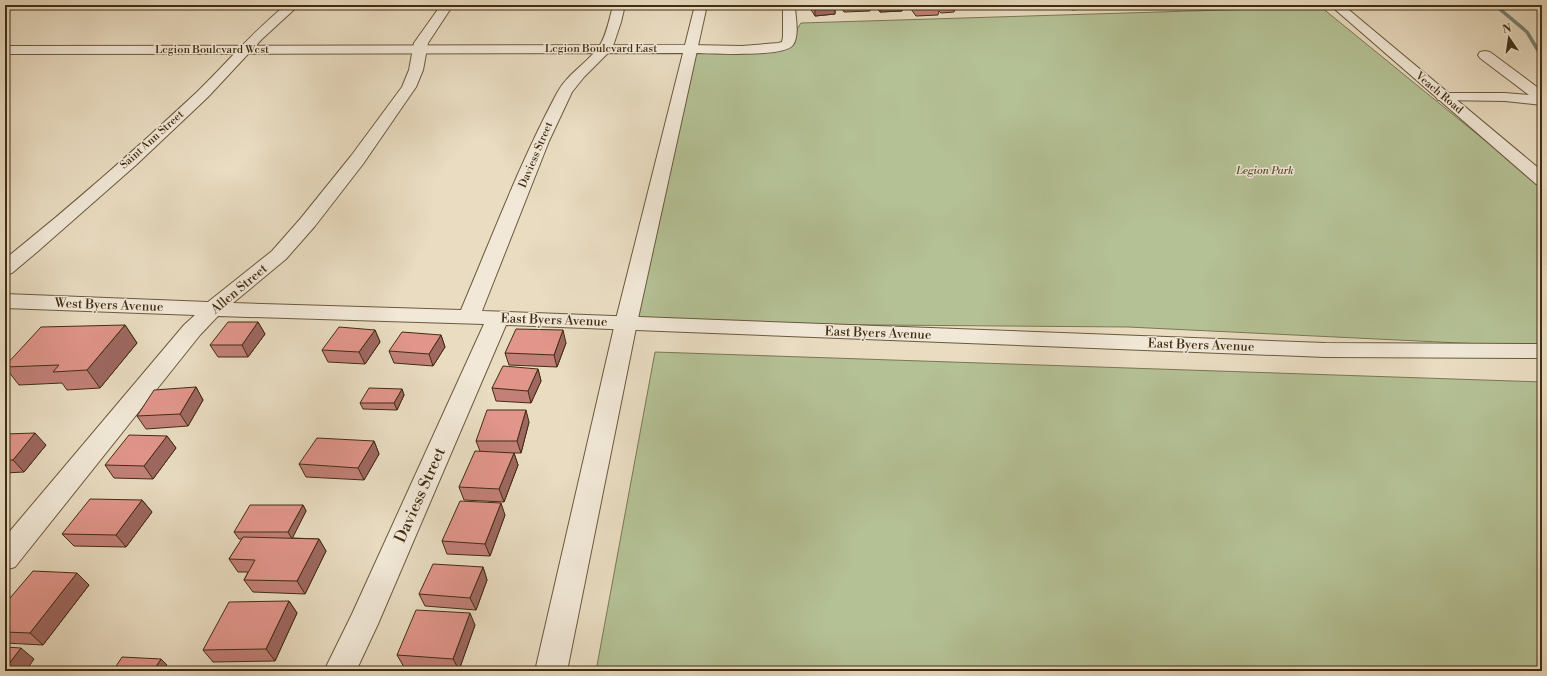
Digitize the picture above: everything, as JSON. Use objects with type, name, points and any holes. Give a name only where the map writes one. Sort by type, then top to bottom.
[{"type":"street","name":"Saint Ann Street","points":[[5,269],[49,234],[177,118],[228,70],[244,50],[271,22],[293,5]]},
{"type":"street","name":"Allen Street","points":[[5,558],[192,330],[213,309],[279,255],[308,222],[357,160],[409,87],[416,70],[421,43],[447,5]]},
{"type":"street","name":"Daviess Street","points":[[469,317],[541,141],[565,91],[578,74],[605,49],[615,22],[619,5]]},
{"type":"street","points":[[551,671],[626,323],[701,5]]},
{"type":"street","name":"Legion Boulevard East","points":[[419,50],[782,48],[788,42],[790,35],[789,5]]},
{"type":"street","name":"Veach Road","points":[[1336,5],[1542,180]]},
{"type":"street","name":"Legion Boulevard West","points":[[5,50],[419,50]]},
{"type":"street","points":[[1485,55],[1526,86],[1541,101]]},
{"type":"street","points":[[1447,100],[1505,97],[1541,101]]},
{"type":"street","points":[[1447,100],[1494,104],[1541,101]]},
{"type":"street","name":"West Byers Avenue","points":[[5,301],[213,309]]},
{"type":"street","name":"East Byers Avenue","points":[[213,309],[498,318],[1324,350],[1542,351]]},
{"type":"street","name":"Daviess Street","points":[[340,671],[363,624],[498,318]]},
{"type":"green space","name":"Legion Park","points":[[1321,7],[1542,187],[1542,347],[1128,327],[626,323],[690,49],[786,46],[801,23]]},
{"type":"green space","points":[[655,352],[1542,382],[1542,671],[596,671]]},
{"type":"building","points":[[814,5],[835,5],[815,7]]},
{"type":"building","points":[[915,5],[939,5],[940,6],[917,7]]},
{"type":"building","points":[[228,322],[258,322],[242,345],[210,345]]},
{"type":"building","points":[[125,325],[87,370],[53,372],[59,365],[5,367],[41,327]]},
{"type":"building","points":[[339,327],[375,330],[359,352],[322,350]]},
{"type":"building","points":[[516,329],[563,330],[554,355],[505,353]]},
{"type":"building","points":[[402,332],[441,335],[429,354],[389,351]]},
{"type":"building","points":[[503,366],[538,369],[528,391],[492,388]]},
{"type":"building","points":[[196,387],[180,414],[137,416],[154,390]]},
{"type":"building","points":[[369,388],[402,389],[394,403],[360,403]]},
{"type":"building","points":[[487,410],[526,410],[517,441],[476,441]]},
{"type":"building","points":[[35,433],[13,460],[5,460],[5,434]]},
{"type":"building","points":[[129,435],[167,436],[144,466],[105,465]]},
{"type":"building","points":[[317,438],[374,441],[358,468],[299,464]]},
{"type":"building","points":[[475,451],[514,453],[499,489],[459,487]]},
{"type":"building","points":[[90,499],[142,500],[116,535],[62,534]]},
{"type":"building","points":[[460,501],[501,503],[485,544],[442,541]]},
{"type":"building","points":[[250,505],[303,505],[288,532],[234,532]]},
{"type":"building","points":[[243,537],[319,539],[297,581],[244,580],[255,560],[229,559]]},
{"type":"building","points":[[433,564],[483,567],[470,598],[419,594]]},
{"type":"building","points":[[33,571],[77,573],[30,633],[5,632],[5,604]]},
{"type":"building","points":[[289,601],[266,649],[203,650],[229,602]]},
{"type":"building","points":[[416,610],[470,613],[453,659],[397,655]]},
{"type":"building","points":[[5,647],[21,648],[5,669]]},
{"type":"building","points":[[122,657],[161,659],[153,671],[113,671]]},
{"type":"building","points":[[251,669],[251,671],[224,671]]},
{"type":"waterway","points":[[1495,5],[1527,32],[1542,57]]}]
